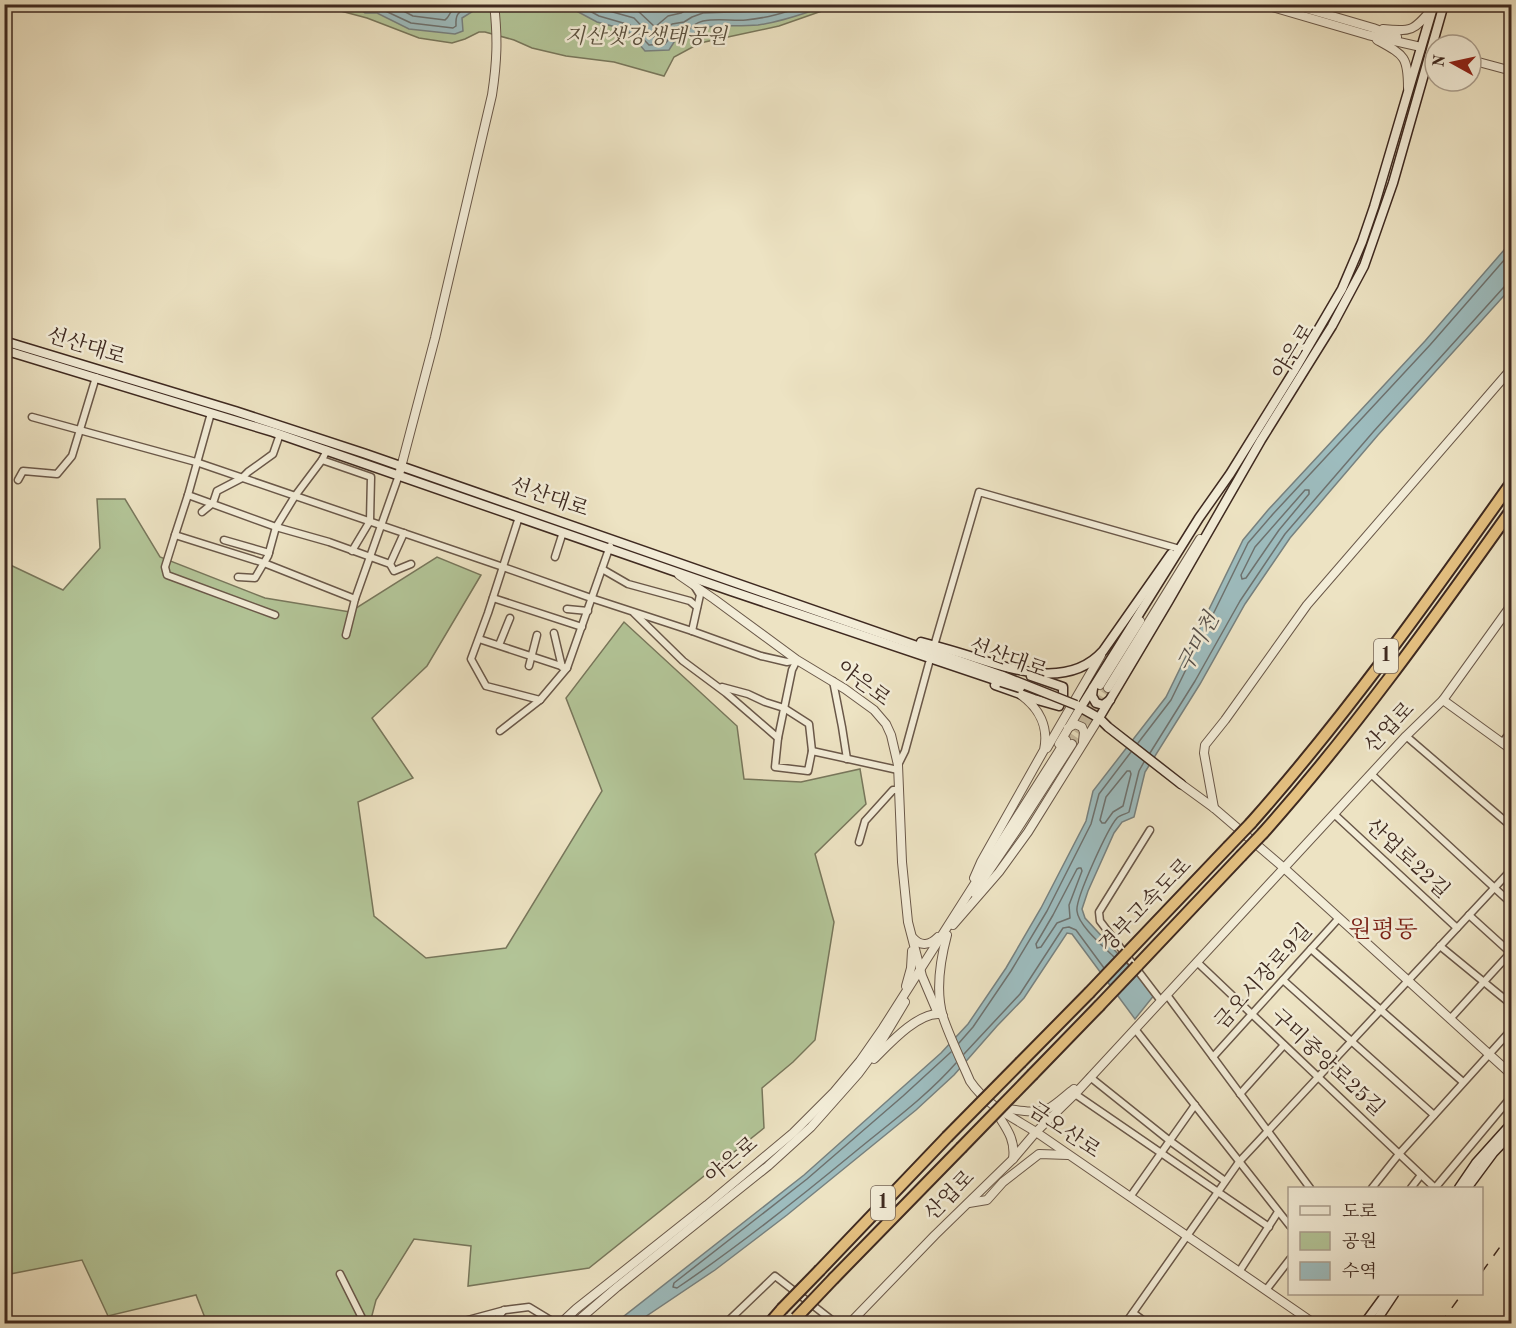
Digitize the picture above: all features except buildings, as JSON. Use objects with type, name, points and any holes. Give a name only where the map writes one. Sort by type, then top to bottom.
[{"type":"highway","name":"경부고속도로","points":[[769,1323],[1251,823],[1347,708],[1512,482]]},
{"type":"highway","name":"경부고속도로","points":[[793,1321],[1099,1006],[1263,832],[1324,760],[1419,640],[1512,509]]},
{"type":"main road","name":"야은로","points":[[1437,33],[1444,4]]},
{"type":"main road","name":"야은로","points":[[1230,474],[1294,371],[1342,289],[1354,263],[1374,207],[1433,6]]},
{"type":"main road","name":"야은로","points":[[1261,440],[1332,326],[1364,267],[1393,183],[1423,83]]},
{"type":"main road","name":"선산대로","points":[[4,341],[211,413],[400,471],[519,517],[563,532],[611,544],[672,571],[714,580],[871,630],[1078,706]]},
{"type":"main road","name":"선산대로","points":[[4,350],[246,415],[894,646],[1002,679]]},
{"type":"main road","points":[[1099,718],[1261,440]]},
{"type":"main road","points":[[999,666],[1034,673],[1062,673],[1085,665],[1096,658],[1230,474]]},
{"type":"main road","points":[[1110,700],[1103,705],[1096,703],[1092,696],[1101,686],[1199,518]]},
{"type":"main road","points":[[871,630],[934,646],[1061,687],[1064,689],[1062,702],[1058,706],[1020,694],[929,663],[894,646]]},
{"type":"main road","points":[[1101,686],[1078,706],[1099,718],[1181,784]]},
{"type":"main road","points":[[1460,1187],[1476,1163],[1512,1122]]},
{"type":"main road","points":[[1468,1187],[1493,1153],[1512,1133]]},
{"type":"main road","points":[[1364,1323],[1385,1295]]},
{"type":"main road","points":[[1374,1323],[1393,1295]]},
{"type":"street","points":[[346,634],[355,598],[400,471],[435,338],[492,95],[496,65],[494,4]]},
{"type":"street","points":[[1262,4],[1370,31],[1412,29],[1433,6]]},
{"type":"street","points":[[1291,4],[1421,47]]},
{"type":"street","points":[[1370,31],[1404,58],[1408,72],[1408,93]]},
{"type":"street","points":[[1483,63],[1512,71]]},
{"type":"street","points":[[1214,808],[1204,753],[1205,745],[1307,605],[1512,368]]},
{"type":"street","points":[[18,480],[22,471],[57,474],[72,456],[97,374]]},
{"type":"street","points":[[211,413],[165,567],[167,575],[275,615]]},
{"type":"street","points":[[32,417],[196,462],[760,656],[787,662],[797,660]]},
{"type":"street","points":[[202,512],[213,503],[217,491],[242,478],[273,454],[280,434]]},
{"type":"street","name":"야은로","points":[[1101,686],[1261,440]]},
{"type":"street","points":[[238,577],[255,579],[269,553],[276,527],[327,450]]},
{"type":"street","points":[[322,460],[371,477],[370,521],[352,551]]},
{"type":"street","name":"야은로","points":[[1101,686],[1230,474]]},
{"type":"street","points":[[934,646],[979,492],[1176,548]]},
{"type":"street","points":[[188,495],[276,527],[329,542],[390,564],[394,571],[411,564]]},
{"type":"street","points":[[519,517],[471,659],[486,686],[540,700]]},
{"type":"street","points":[[555,557],[563,532]]},
{"type":"street","points":[[390,564],[404,533]]},
{"type":"street","points":[[176,535],[264,563],[355,598]]},
{"type":"street","points":[[224,540],[269,553]]},
{"type":"street","points":[[500,731],[540,700],[564,667],[582,627],[611,544]]},
{"type":"street","points":[[602,569],[628,584],[690,601],[697,607]]},
{"type":"street","name":"야은로","points":[[672,571],[797,660],[833,681],[874,710],[886,724],[891,735],[898,767],[903,882],[912,938],[921,973]]},
{"type":"street","points":[[714,580],[714,599]]},
{"type":"street","points":[[692,631],[700,595],[695,586]]},
{"type":"street","points":[[493,598],[582,627]]},
{"type":"street","name":"산업로","points":[[849,1323],[1075,1094],[1406,736],[1443,700],[1512,604]]},
{"type":"street","points":[[567,609],[588,611]]},
{"type":"street","points":[[631,610],[683,661],[726,693],[778,738]]},
{"type":"street","points":[[499,645],[510,618]]},
{"type":"street","points":[[554,633],[564,667]]},
{"type":"street","points":[[529,666],[537,634]]},
{"type":"street","points":[[479,639],[564,667]]},
{"type":"street","points":[[965,899],[981,861],[1103,651]]},
{"type":"street","points":[[714,685],[748,694],[784,708],[809,724],[812,751],[808,771],[775,767],[784,708],[792,670],[797,660]]},
{"type":"street","points":[[812,751],[898,767],[905,751],[929,663]]},
{"type":"street","points":[[833,681],[847,759]]},
{"type":"street","points":[[1020,694],[1037,711],[1044,726],[1046,737],[1041,758]]},
{"type":"street","points":[[1443,700],[1512,750]]},
{"type":"street","points":[[985,867],[1068,728],[1078,706]]},
{"type":"street","points":[[953,925],[1005,864],[1028,832],[1099,718]]},
{"type":"street","points":[[1068,728],[1075,724],[1084,730],[1084,738],[1079,750]]},
{"type":"street","points":[[1502,743],[1512,730]]},
{"type":"street","points":[[1406,736],[1512,827]]},
{"type":"street","name":"야은로","points":[[574,1323],[768,1166],[811,1127],[858,1074],[889,1030],[921,973],[985,867],[1069,742],[1016,831],[945,934]]},
{"type":"street","points":[[1371,774],[1512,903]]},
{"type":"street","points":[[1181,784],[1214,808],[1284,868],[1512,1075]]},
{"type":"street","points":[[859,842],[865,821],[893,790],[899,790]]},
{"type":"street","name":"산업로22길","points":[[1334,814],[1457,927]]},
{"type":"street","points":[[1150,830],[1098,912],[1100,921],[1213,1057],[1309,1187]]},
{"type":"street","points":[[1125,1323],[1239,1162],[1512,869]]},
{"type":"street","points":[[1450,1019],[1511,952],[1469,915]]},
{"type":"street","name":"금오시장로9길","points":[[1213,1057],[1339,918]]},
{"type":"street","points":[[912,938],[918,943],[927,944],[945,934]]},
{"type":"street","points":[[858,1074],[915,1023],[934,1014],[942,1015],[939,981],[945,934]]},
{"type":"street","points":[[902,998],[911,968],[912,938]]},
{"type":"street","points":[[1440,946],[1512,1005]]},
{"type":"street","points":[[1311,949],[1463,1082]]},
{"type":"street","name":"구미중앙로25길","points":[[1197,962],[1434,1187]]},
{"type":"street","name":"야은로","points":[[559,1323],[793,1133],[834,1092],[860,1061],[921,973]]},
{"type":"street","name":"금오산로","points":[[921,973],[970,1081],[993,1106],[1036,1132],[1315,1323]]},
{"type":"street","points":[[1283,980],[1434,1115]]},
{"type":"street","points":[[1135,1029],[1288,1224]]},
{"type":"street","points":[[1373,1187],[1399,1154],[1512,1029]]},
{"type":"street","points":[[1240,1094],[1284,1045]]},
{"type":"street","points":[[993,1106],[1029,1111],[1043,1110],[1053,1106],[1088,1079],[1225,1181]]},
{"type":"street","points":[[1075,1094],[1269,1227]]},
{"type":"street","points":[[1436,1187],[1512,1096]]},
{"type":"street","points":[[1130,1197],[1195,1105]]},
{"type":"street","points":[[993,1106],[1012,1140],[1014,1147],[1012,1159]]},
{"type":"street","points":[[967,1203],[987,1200],[1003,1182],[1039,1154],[1069,1155]]},
{"type":"street","points":[[1412,1187],[1420,1175]]},
{"type":"street","points":[[1239,1272],[1278,1212]]},
{"type":"street","points":[[1266,1290],[1288,1262]]},
{"type":"street","points":[[340,1274],[364,1323]]},
{"type":"street","points":[[725,1323],[776,1276],[837,1323]]},
{"type":"street","points":[[453,1323],[505,1310],[529,1307],[559,1323]]},
{"type":"street","points":[[493,1323],[505,1310]]},
{"type":"street","points":[[1132,1313],[1148,1323]]},
{"type":"street","points":[[1508,1323],[1512,1318]]},
{"type":"green space","name":"지산샛강생태공원","points":[[318,5],[839,5],[779,26],[700,43],[674,57],[664,76],[614,62],[566,56],[532,48],[485,32],[479,32],[452,43],[419,38],[367,18]]},
{"type":"green space","points":[[97,499],[125,499],[160,557],[265,598],[350,612],[437,557],[481,575],[427,666],[372,718],[413,778],[358,802],[374,916],[426,958],[506,948],[602,791],[566,698],[624,622],[737,726],[744,779],[801,782],[860,769],[866,804],[815,854],[834,922],[815,1040],[762,1088],[764,1128],[589,1268],[468,1286],[471,1246],[414,1239],[376,1300],[370,1323],[207,1323],[196,1295],[108,1316],[82,1260],[5,1275],[4,562],[63,590],[100,548]]},
{"type":"water","points":[[355,5],[478,5],[475,10],[462,18],[463,31],[455,34],[409,29],[377,13],[365,13]]},
{"type":"water","points":[[544,5],[830,5],[767,24],[697,29],[692,38],[678,36],[669,50],[645,51],[627,30],[597,22],[569,7]]},
{"type":"water","name":"구미천","points":[[1511,242],[1511,288],[1378,435],[1290,538],[1245,604],[1200,684],[1145,772],[1134,817],[1122,822],[1114,833],[1082,909],[1085,918],[1155,994],[1135,1019],[1072,934],[1067,933],[1024,998],[954,1075],[916,1110],[787,1215],[715,1270],[636,1323],[614,1324],[804,1175],[941,1053],[968,1024],[1006,968],[1041,908],[1086,821],[1093,791],[1166,697],[1243,540],[1425,341]]},
{"type":"tunnel","points":[[1066,740],[1100,685]]},
{"type":"tunnel","points":[[1072,744],[1108,688]]},
{"type":"railway","points":[[1483,1271],[1512,1230]]},
{"type":"railway","points":[[1440,1324],[1461,1295]]},
{"type":"district","name":"원평동","points":[[1383,931]]}]
